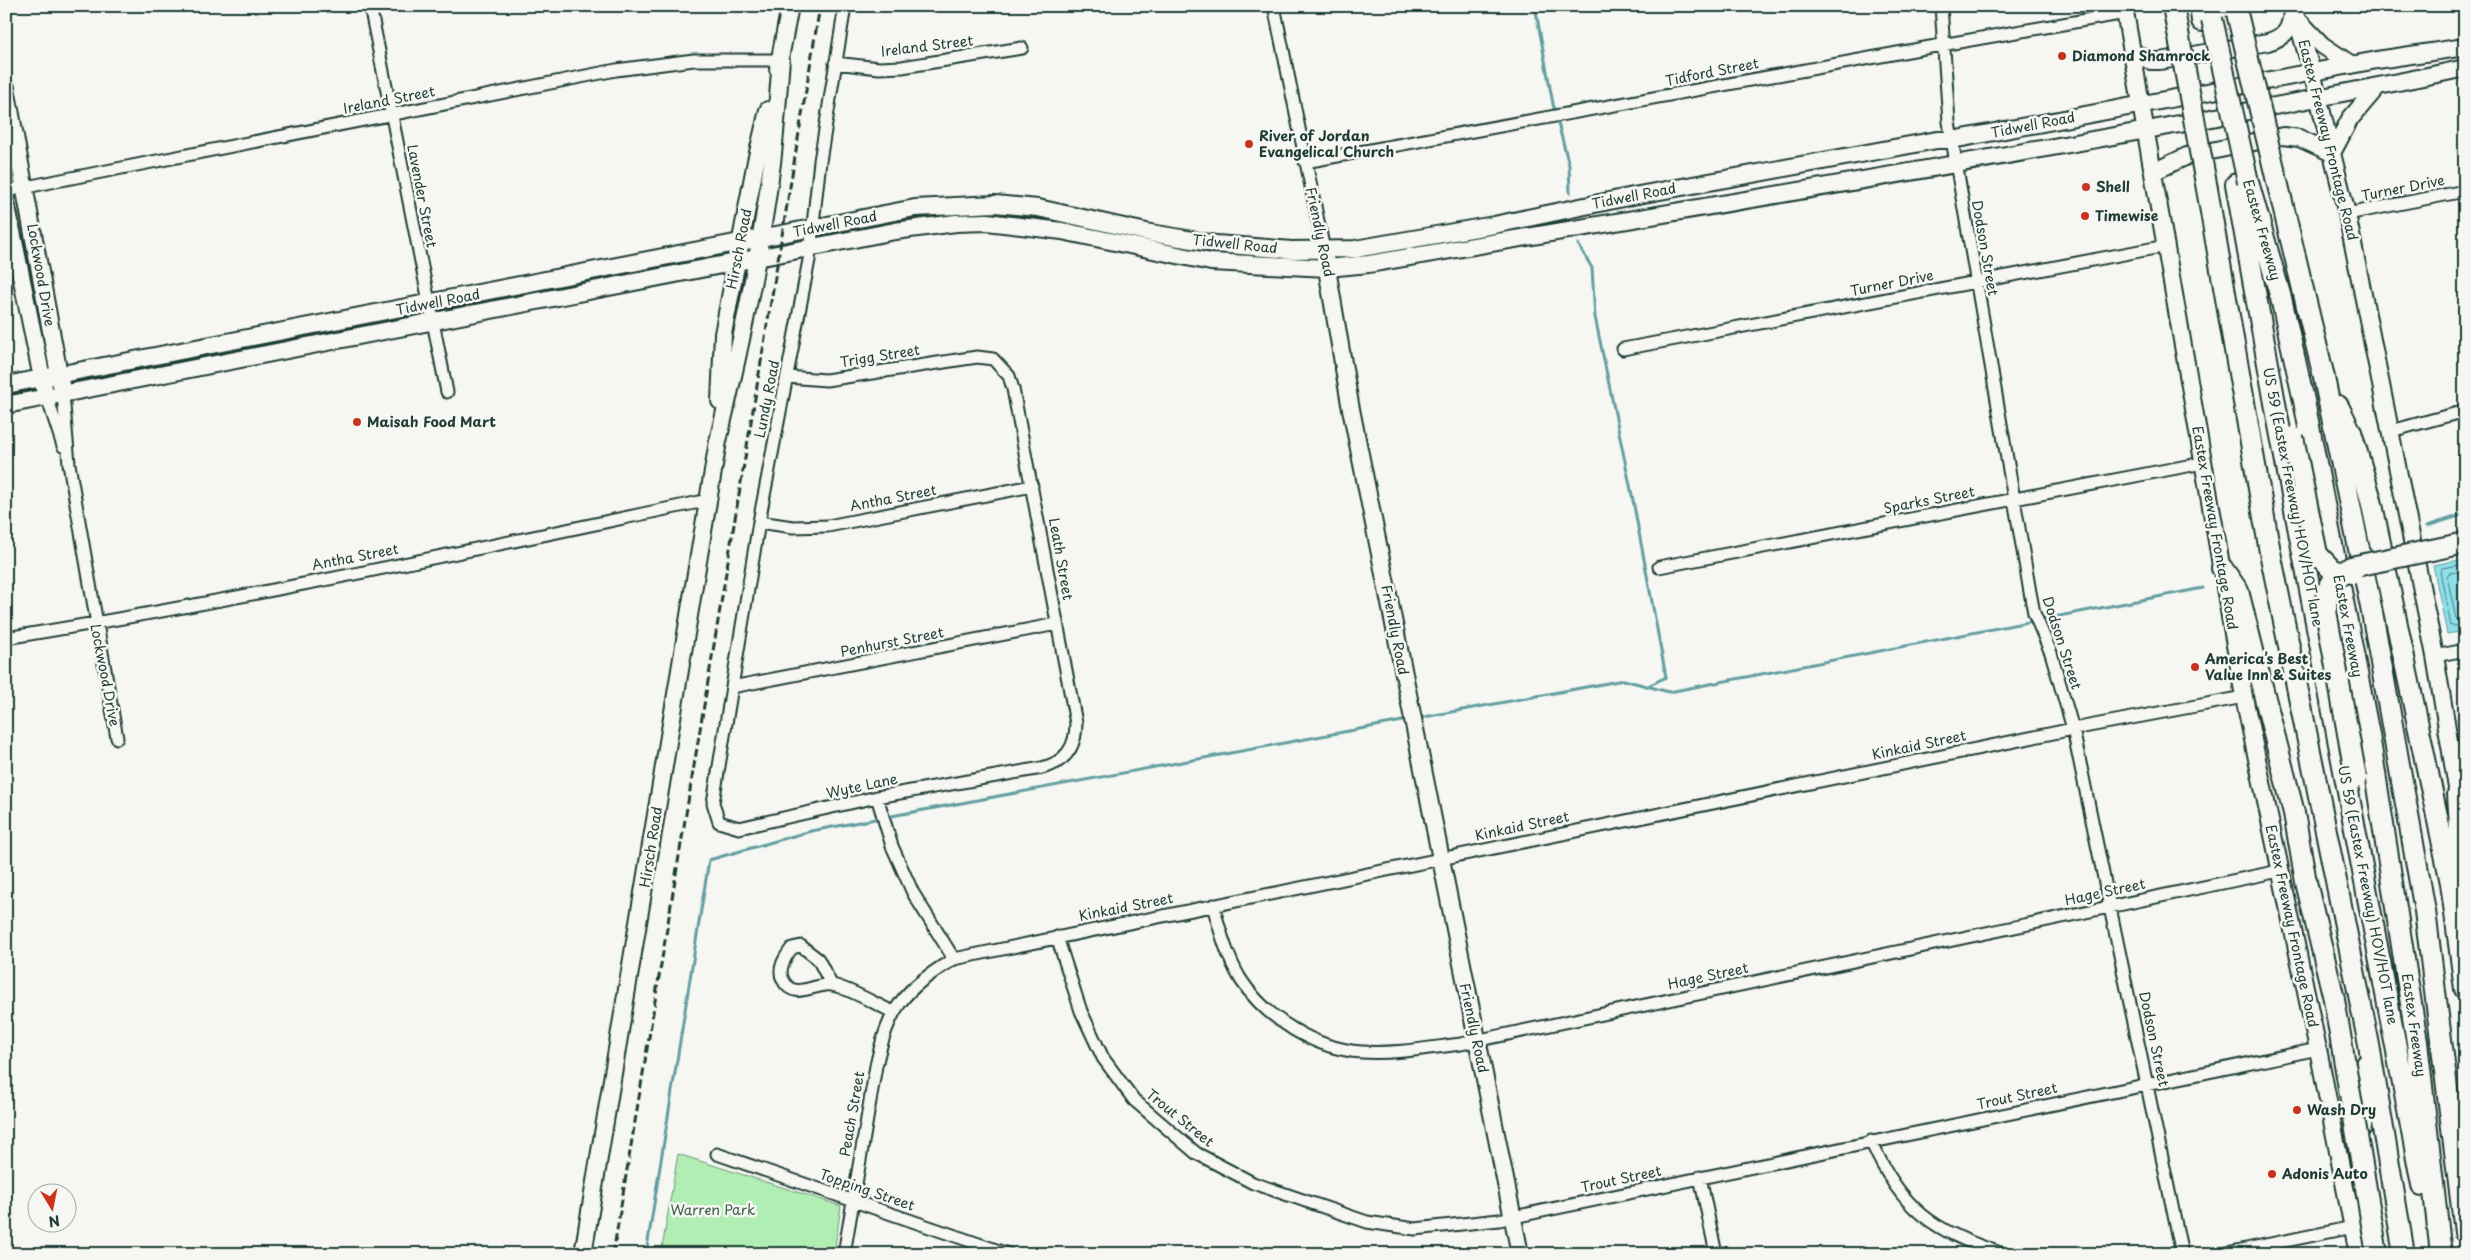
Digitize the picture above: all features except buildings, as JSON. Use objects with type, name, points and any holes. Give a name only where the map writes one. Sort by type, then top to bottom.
[{"type":"highway","points":[[2173,6],[2270,552],[2369,1045],[2404,1254]]},
{"type":"highway","name":"Eastex Freeway","points":[[2236,10],[2323,373],[2372,612],[2425,911],[2465,1232]]},
{"type":"highway","name":"Eastex Freeway","points":[[2206,13],[2242,183],[2281,298],[2304,401],[2369,735],[2416,1033],[2441,1254]]},
{"type":"highway","points":[[2242,183],[2254,252],[2317,528],[2324,550],[2336,561],[2362,568],[2465,550]]},
{"type":"highway","name":"US 59 (Eastex Freeway) HOV/HOT lane","points":[[2242,183],[2280,430],[2434,1254]]},
{"type":"highway","points":[[2323,373],[2351,432],[2371,500],[2451,883],[2465,989]]},
{"type":"highway","points":[[2296,437],[2317,554],[2329,568],[2341,573]]},
{"type":"highway","points":[[2433,1183],[2360,778],[2326,611],[2327,591],[2341,573],[2465,543]]},
{"type":"highway","points":[[2222,568],[2238,591],[2294,813],[2306,882],[2334,1000],[2377,1254]]},
{"type":"highway","points":[[2362,568],[2344,581],[2336,594],[2334,604],[2336,626],[2428,1216]]},
{"type":"highway","points":[[2458,794],[2465,903]]},
{"type":"highway","points":[[2364,1254],[2361,1102],[2369,1045]]},
{"type":"main road","name":"Hirsch Road","points":[[583,1254],[718,440],[742,338],[758,258],[772,162],[781,60],[790,6]]},
{"type":"main road","name":"Eastex Freeway Frontage Road","points":[[2125,10],[2244,696],[2279,871],[2318,1048],[2357,1254]]},
{"type":"main road","name":"Eastex Freeway Frontage Road","points":[[2295,11],[2319,98],[2347,214],[2435,656],[2465,834]]},
{"type":"main road","points":[[2132,52],[2151,61],[2160,61],[2268,42],[2284,35],[2295,11]]},
{"type":"main road","points":[[2295,11],[2322,45],[2352,65]]},
{"type":"main road","name":"Tidwell Road","points":[[6,405],[895,231],[956,223],[987,222],[1150,240],[1292,250],[1355,249],[1494,225],[1790,166],[1937,140],[1952,140],[2312,72],[2465,47]]},
{"type":"main road","name":"Hirsch Road","points":[[718,440],[723,334],[756,161],[781,60]]},
{"type":"main road","name":"Tidwell Road","points":[[6,385],[238,342],[915,208],[988,204],[1038,208],[1150,240],[1211,262],[1327,268],[1369,264],[1796,193],[2319,98],[2465,68]]},
{"type":"main road","points":[[2153,172],[2187,156],[2283,136],[2298,138],[2332,153],[2350,119],[2376,87]]},
{"type":"main road","name":"Lockwood Drive","points":[[6,88],[26,187],[63,394]]},
{"type":"main road","points":[[1790,166],[1796,193]]},
{"type":"main road","name":"Lockwood Drive","points":[[6,202],[46,398]]},
{"type":"main road","points":[[987,222],[988,204]]},
{"type":"main road","points":[[1494,225],[1498,242]]},
{"type":"main road","name":"Friendly Road","points":[[1324,250],[1350,404],[1439,858],[1520,1254]]},
{"type":"main road","points":[[556,278],[560,297]]},
{"type":"main road","points":[[238,342],[242,360]]},
{"type":"street","name":"Lavender Street","points":[[370,6],[427,304],[447,392]]},
{"type":"street","name":"Lundy Road","points":[[714,796],[759,522],[811,246],[835,63],[845,6]]},
{"type":"street","name":"Friendly Road","points":[[1274,6],[1324,250]]},
{"type":"street","name":"Dodson Street","points":[[1941,6],[1955,164],[2032,600],[2040,627],[2051,653],[2073,729],[2182,1254]]},
{"type":"street","name":"Tidford Street","points":[[1305,162],[2125,10]]},
{"type":"street","name":"Ireland Street","points":[[835,63],[879,68],[902,67],[1022,48]]},
{"type":"street","name":"Ireland Street","points":[[6,191],[616,70],[694,60],[781,60]]},
{"type":"street","name":"Turner Drive","points":[[2347,214],[2465,191]]},
{"type":"street","name":"Turner Drive","points":[[1623,349],[2166,246]]},
{"type":"street","name":"Trigg Street","points":[[787,377],[826,380],[977,357]]},
{"type":"street","name":"Leath Street","points":[[977,357],[993,359],[1009,376],[1032,486],[1076,723],[1076,736],[1072,748],[1060,762],[1040,769]]},
{"type":"street","name":"Lockwood Drive","points":[[63,394],[69,464],[117,738]]},
{"type":"street","name":"Lockwood Drive","points":[[46,398],[69,464]]},
{"type":"street","points":[[2391,431],[2465,411]]},
{"type":"street","name":"Sparks Street","points":[[1659,567],[2203,463]]},
{"type":"street","name":"Antha Street","points":[[759,522],[793,527],[828,526],[1032,486]]},
{"type":"street","name":"Antha Street","points":[[6,638],[96,623],[474,549],[709,500]]},
{"type":"street","name":"Penhurst Street","points":[[732,687],[1057,624]]},
{"type":"street","points":[[2435,656],[2465,650]]},
{"type":"street","name":"Kinkaid Street","points":[[893,1012],[915,984],[954,959],[1439,858],[2244,696]]},
{"type":"street","name":"Wyte Lane","points":[[714,796],[713,803],[719,822],[739,828],[877,797],[1040,769]]},
{"type":"street","points":[[877,797],[888,832],[913,893],[954,959]]},
{"type":"street","name":"Hage Street","points":[[1213,905],[1222,938],[1242,980],[1273,1014],[1313,1039],[1346,1049],[1380,1053],[1477,1041],[2279,871]]},
{"type":"street","name":"Trout Street","points":[[1057,937],[1081,1011],[1103,1058],[1134,1100],[1196,1153],[1253,1183],[1367,1222],[1415,1229],[1438,1228],[1512,1218],[2318,1048]]},
{"type":"street","points":[[831,984],[801,991],[793,989],[786,984],[781,968],[792,948],[801,946],[812,953],[831,984],[893,1012]]},
{"type":"street","name":"Peach Street","points":[[844,1254],[876,1066],[881,1044],[893,1012]]},
{"type":"street","points":[[1871,1141],[1882,1166],[1902,1196],[1931,1223],[1969,1248],[2003,1254]]},
{"type":"street","name":"Topping Street","points":[[717,1154],[1008,1254]]},
{"type":"street","points":[[1700,1177],[1716,1254]]},
{"type":"street","points":[[2222,1254],[2353,1227]]},
{"type":"green space","name":"Warren Park","points":[[678,1154],[841,1206],[834,1254],[661,1254]]},
{"type":"water","points":[[2465,559],[2465,631],[2447,634],[2433,565]]},
{"type":"waterway","points":[[1535,6],[1553,104],[1569,165],[1570,193]]},
{"type":"waterway","points":[[1578,244],[1592,268],[1595,317],[1632,495],[1666,677],[1648,686]]},
{"type":"waterway","points":[[2427,526],[2465,514]]},
{"type":"waterway","points":[[1419,718],[1624,680],[1669,692],[2203,588]]},
{"type":"waterway","points":[[646,1254],[709,860],[811,831],[1408,720]]},
{"type":"railway","points":[[613,1254],[820,6]]},
{"type":"place","name":"Diamond Shamrock","points":[[2062,56]]},
{"type":"place","name":"River of Jordan Evangelical Church","points":[[1249,144]]},
{"type":"place","name":"Shell","points":[[2086,187]]},
{"type":"place","name":"Timewise","points":[[2085,216]]},
{"type":"place","name":"Maisah Food Mart","points":[[357,422]]},
{"type":"place","name":"America’s Best Value Inn & Suites","points":[[2195,667]]},
{"type":"place","name":"Wash Dry","points":[[2297,1110]]},
{"type":"place","name":"Adonis Auto","points":[[2272,1174]]}]
